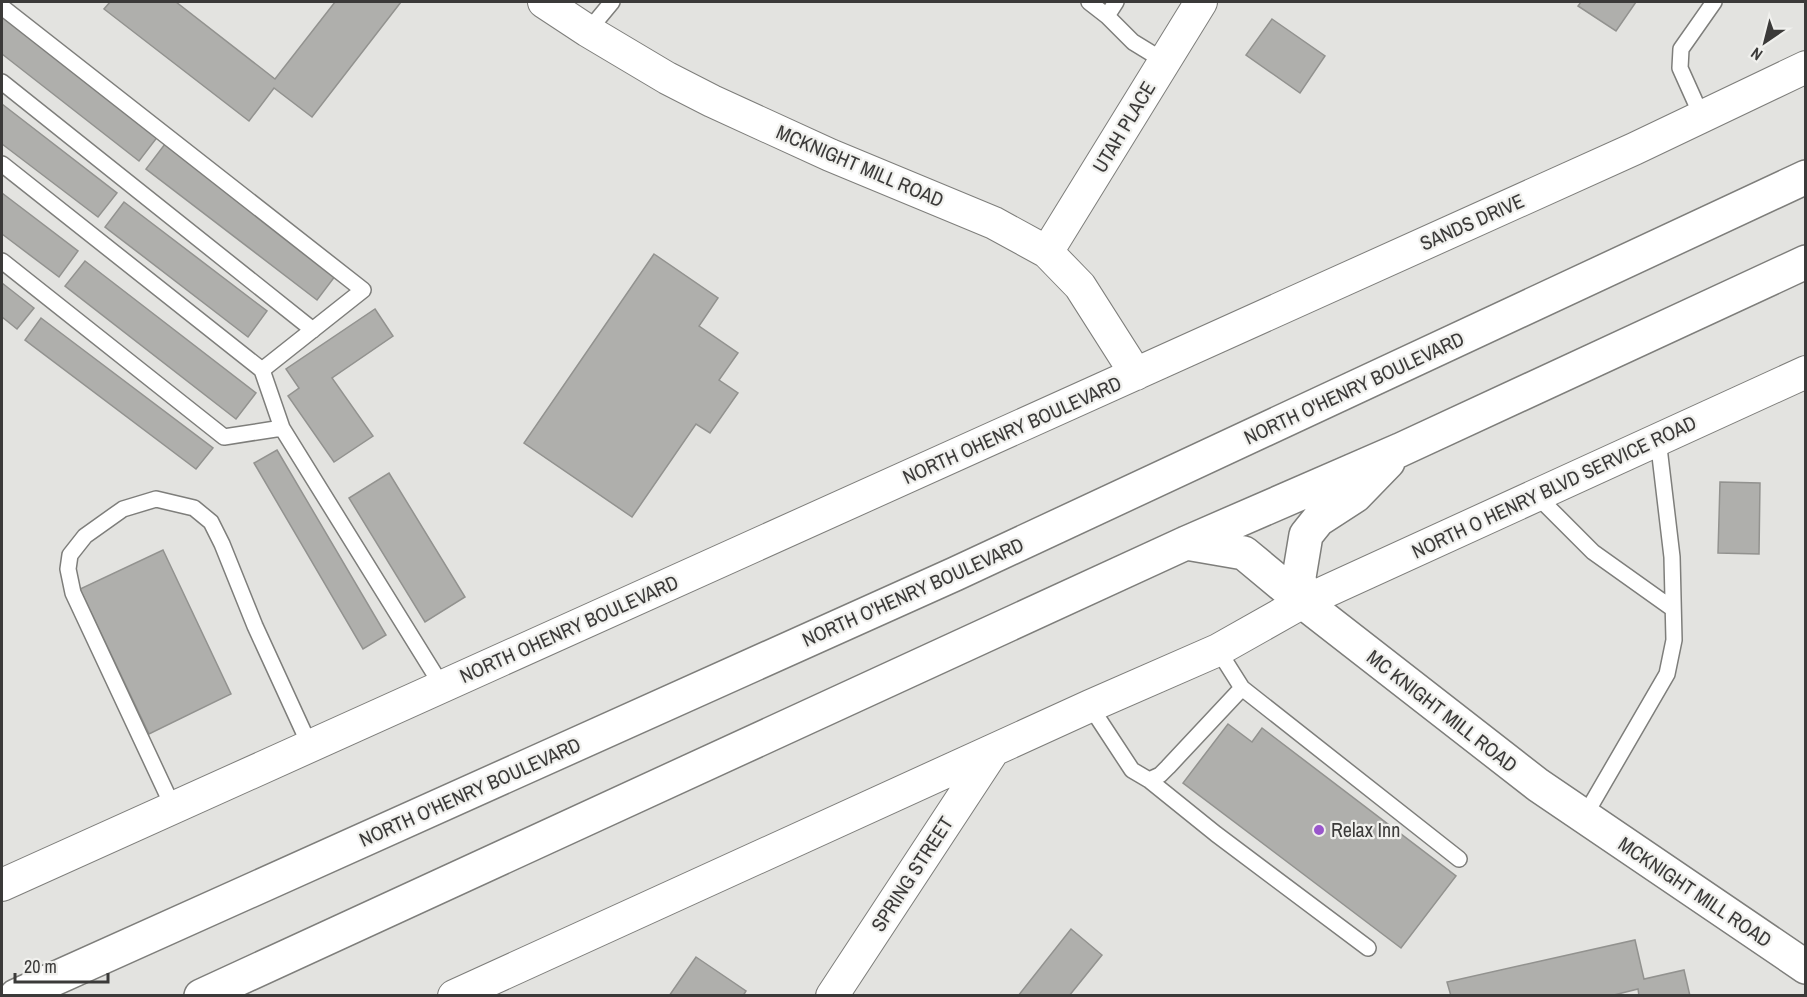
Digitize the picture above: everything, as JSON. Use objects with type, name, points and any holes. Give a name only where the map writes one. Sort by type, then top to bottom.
[{"type":"main road","name":"NORTH O'HENRY BOULEVARD","points":[[16,996],[955,574],[1806,177]]},
{"type":"main road","points":[[201,996],[1186,543],[1400,450],[1806,262]]},
{"type":"main road","points":[[1303,602],[1299,577],[1306,535],[1318,520],[1355,496],[1400,450]]},
{"type":"main road","name":"MC KNIGHT MILL ROAD","points":[[1186,543],[1244,553],[1303,602],[1538,785],[1584,817]]},
{"type":"main road","name":"MCKNIGHT MILL ROAD","points":[[1584,817],[1806,967]]},
{"type":"street","name":"MCKNIGHT MILL ROAD","points":[[544,2],[588,32],[712,101],[830,155],[994,223],[1047,252],[1080,286],[1136,374]]},
{"type":"street","name":"UTAH PLACE","points":[[1047,252],[1201,2]]},
{"type":"street","name":"SANDS DRIVE","points":[[1136,374],[1806,68]]},
{"type":"street","name":"NORTH O HENRY BLVD SERVICE ROAD","points":[[1303,602],[1806,372]]},
{"type":"street","name":"NORTH OHENRY BOULEVARD","points":[[2,885],[1136,374]]},
{"type":"street","points":[[454,996],[1218,650],[1303,602]]},
{"type":"street","name":"SPRING STREET","points":[[832,996],[993,752]]},
{"type":"lane","points":[[588,32],[612,2]]},
{"type":"lane","points":[[1089,2],[1133,42],[1164,62]]},
{"type":"lane","points":[[1107,16],[1116,2]]},
{"type":"lane","points":[[1702,117],[1680,68],[1681,49],[1714,2]]},
{"type":"lane","points":[[2,7],[363,290],[262,370]]},
{"type":"lane","points":[[2,82],[313,330]]},
{"type":"lane","points":[[2,164],[262,370],[282,428],[442,687]]},
{"type":"lane","points":[[2,261],[224,437],[282,428]]},
{"type":"lane","points":[[1584,817],[1667,674],[1674,640],[1672,557],[1658,439]]},
{"type":"lane","points":[[1536,495],[1593,552],[1673,609]]},
{"type":"lane","points":[[173,807],[73,593],[68,569],[70,555],[85,536],[123,509],[156,499],[194,508],[211,522],[310,746]]},
{"type":"lane","points":[[1218,650],[1242,688],[1458,859]]},
{"type":"lane","points":[[1149,780],[1160,775],[1242,688]]},
{"type":"lane","points":[[1090,706],[1132,770],[1149,780],[1216,834],[1368,948]]},
{"type":"building","points":[[110,2],[176,2],[275,79],[335,2],[401,2],[312,117],[274,88],[249,121],[104,9]]},
{"type":"building","points":[[1581,2],[1636,2],[1616,31],[1578,6]]},
{"type":"building","points":[[2,12],[159,135],[139,161],[2,54]]},
{"type":"building","points":[[1272,19],[1325,56],[1300,93],[1246,55]]},
{"type":"building","points":[[2,104],[117,193],[98,217],[2,144]]},
{"type":"building","points":[[165,144],[336,275],[317,300],[146,169]]},
{"type":"building","points":[[2,193],[78,251],[59,277],[2,234]]},
{"type":"building","points":[[124,202],[267,311],[248,337],[105,227]]},
{"type":"building","points":[[654,254],[718,298],[699,326],[738,353],[719,380],[738,393],[710,433],[696,424],[632,517],[524,443]]},
{"type":"building","points":[[85,261],[256,393],[236,419],[65,286]]},
{"type":"building","points":[[2,283],[34,308],[17,329],[2,317]]},
{"type":"building","points":[[375,309],[393,336],[332,378],[373,436],[334,462],[288,396],[299,388],[286,369]]},
{"type":"building","points":[[41,318],[213,448],[196,469],[25,340]]},
{"type":"building","points":[[277,450],[386,635],[363,649],[254,463]]},
{"type":"building","points":[[389,473],[465,597],[425,622],[349,498]]},
{"type":"building","points":[[1720,482],[1760,483],[1759,554],[1718,553]]},
{"type":"building","points":[[163,550],[231,694],[149,734],[80,589]]},
{"type":"building","name":"Relax Inn","points":[[1228,724],[1252,742],[1262,728],[1456,876],[1401,948],[1183,783]]},
{"type":"building","points":[[1071,929],[1102,955],[1069,996],[1018,996]]},
{"type":"building","points":[[1635,940],[1644,979],[1684,970],[1690,996],[1639,996],[1638,989],[1610,996],[1451,996],[1447,982]]},
{"type":"building","points":[[696,957],[746,991],[743,996],[669,996]]},
{"type":"place","name":"Relax Inn","points":[[1319,830]]}]
